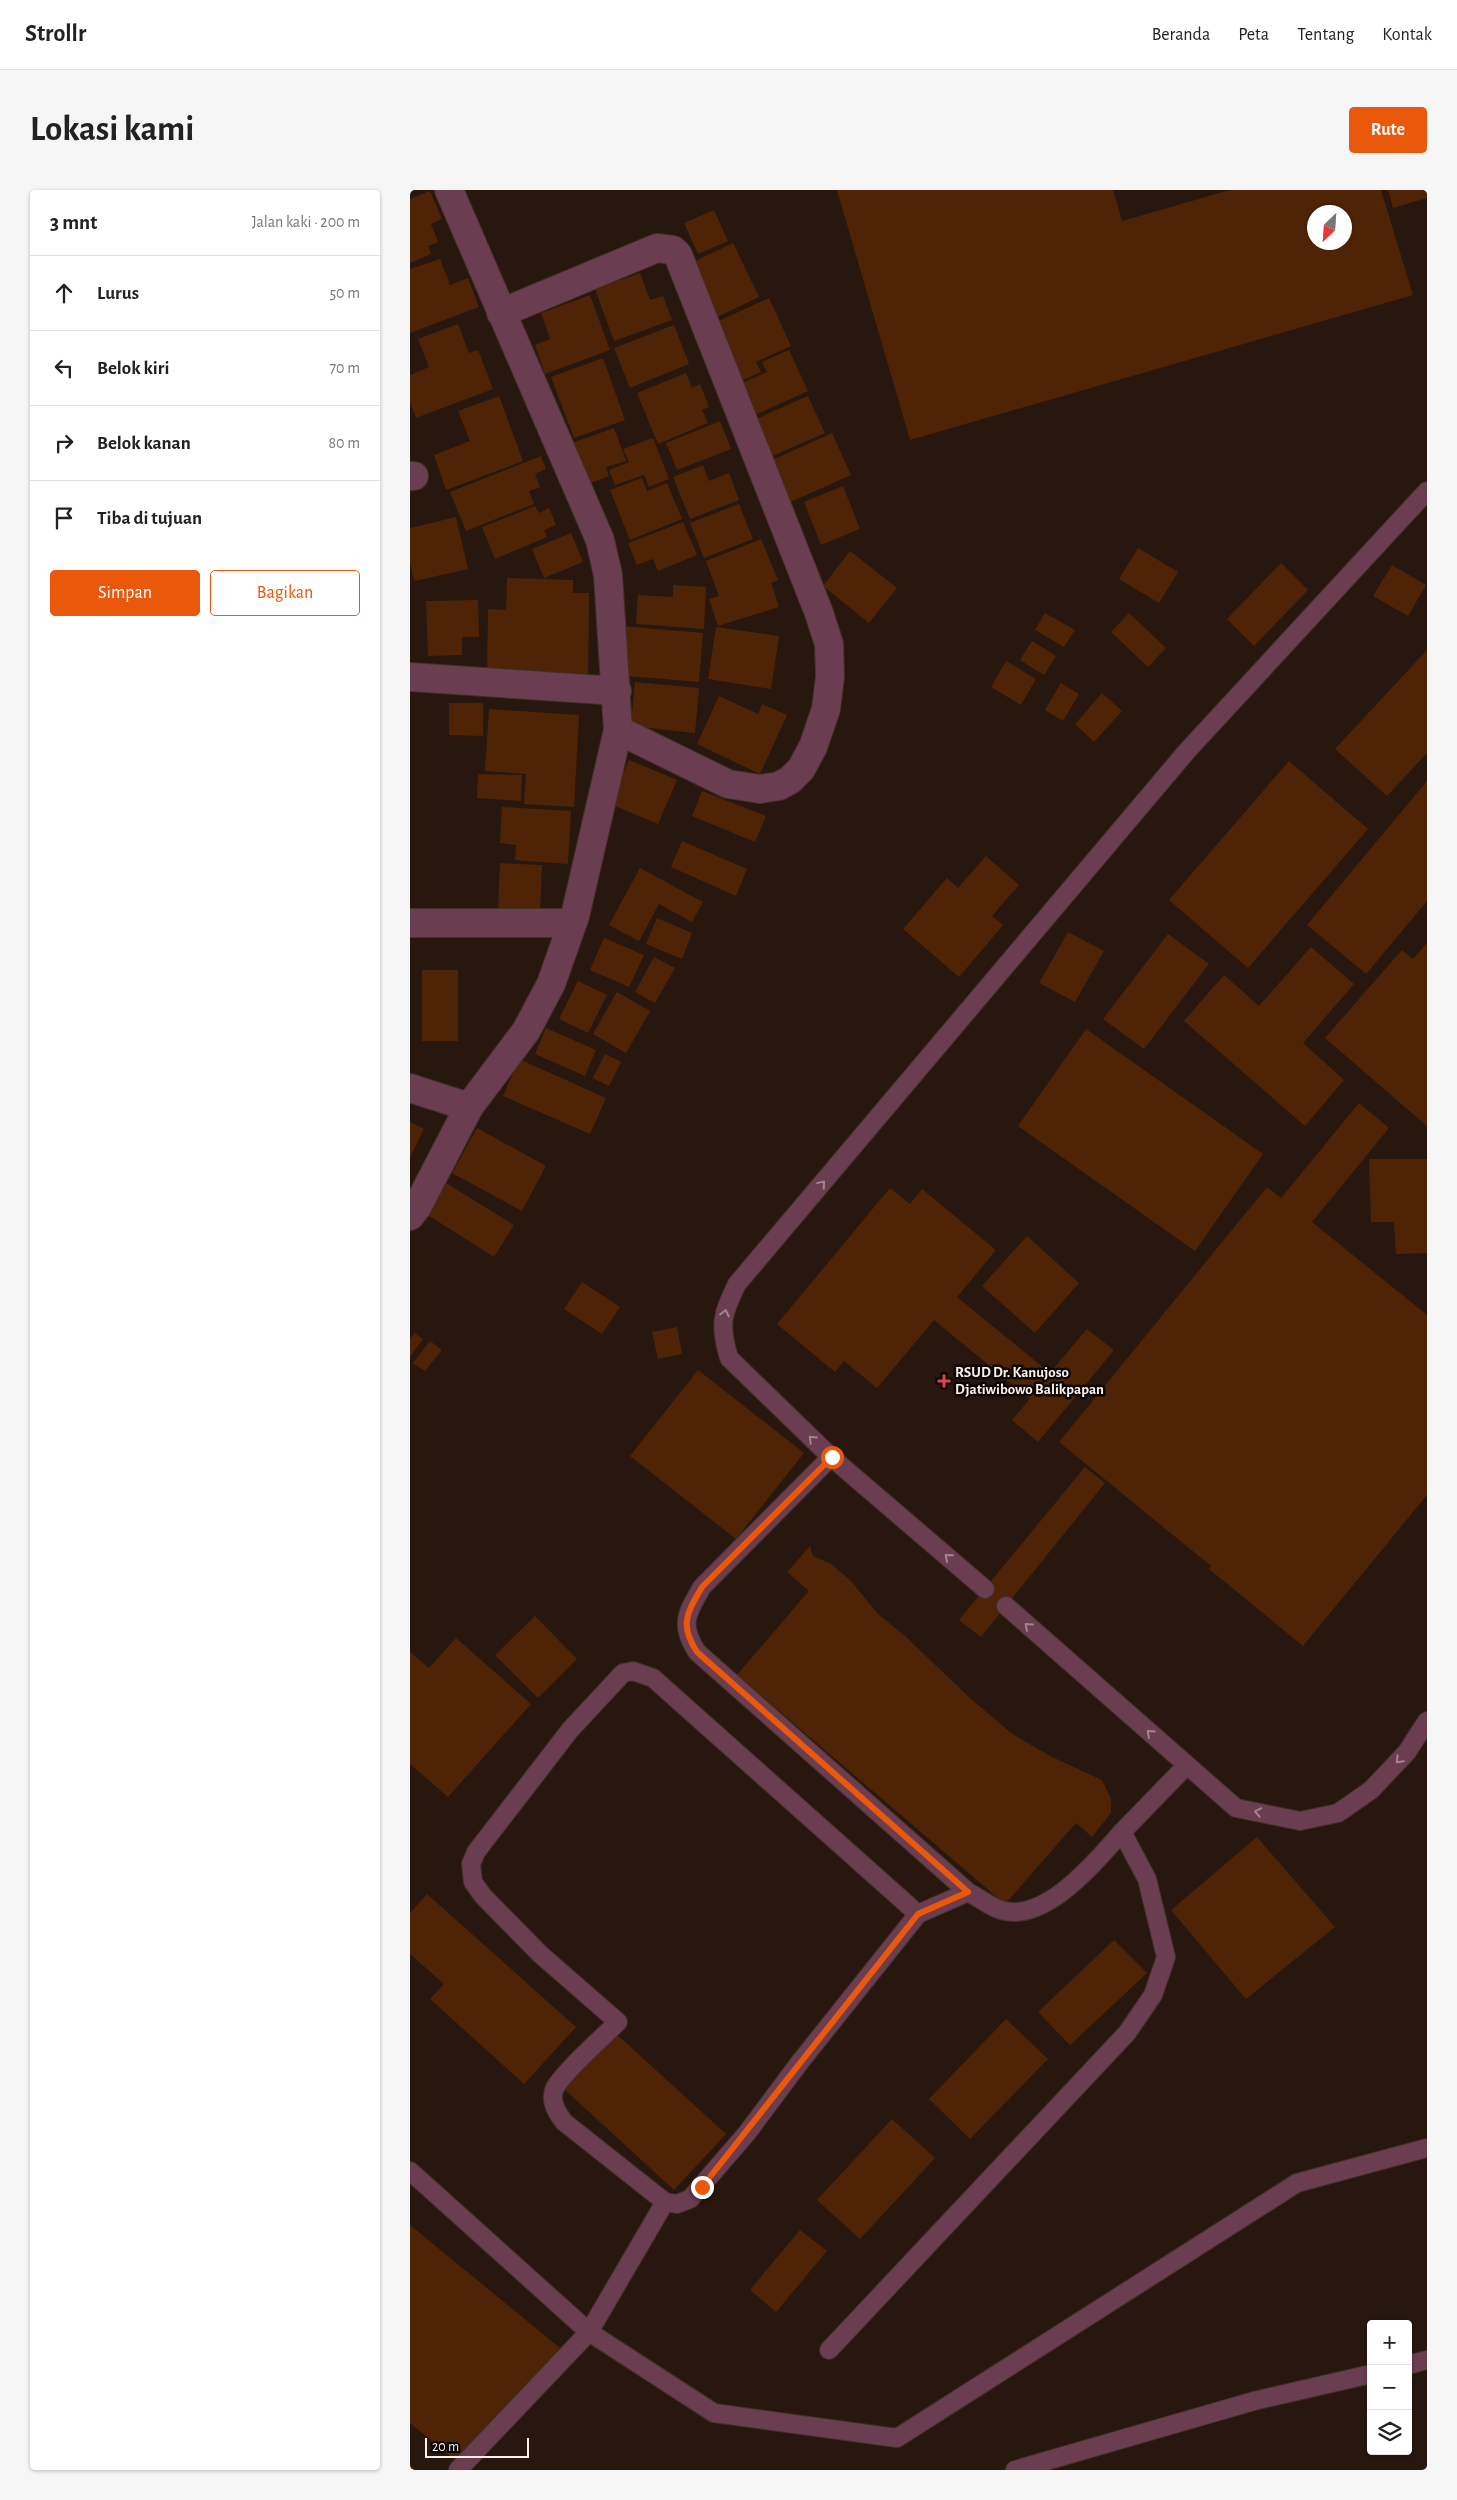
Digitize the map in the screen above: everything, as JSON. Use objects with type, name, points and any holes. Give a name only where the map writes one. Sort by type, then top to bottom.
[{"type":"street","points":[[410,1216],[417,1207],[470,1106],[526,1031],[551,984],[572,923],[618,730],[617,691],[608,575],[600,540],[450,190]]},
{"type":"street","points":[[502,313],[657,248],[673,250],[678,255],[796,550],[829,644],[830,678],[823,717],[812,748],[801,769],[790,780],[779,786],[760,789],[728,784],[618,730]]},
{"type":"street","points":[[410,677],[617,691]]},
{"type":"street","points":[[410,923],[572,923]]},
{"type":"street","points":[[410,1088],[470,1106]]},
{"type":"lane","points":[[985,1589],[832,1457],[729,1358],[723,1336],[724,1312],[738,1284],[1187,752],[1427,491]]},
{"type":"lane","points":[[832,1457],[702,1587],[688,1613],[686,1628],[690,1641],[697,1652],[968,1892],[999,1910],[1013,1912],[1026,1910],[1049,1902],[1088,1869],[1186,1766]]},
{"type":"lane","points":[[1006,1606],[1236,1808],[1300,1821],[1338,1813],[1371,1790],[1407,1752],[1427,1721]]},
{"type":"lane","points":[[918,1914],[653,1678],[633,1672],[623,1673],[570,1730],[476,1852],[471,1864],[473,1882],[483,1896],[515,1930],[618,2022],[584,2054],[554,2089],[553,2100],[556,2111],[564,2122],[664,2202],[677,2204],[690,2199],[702,2187],[918,1914],[968,1892]]},
{"type":"lane","points":[[829,2350],[1126,2033],[1153,1995],[1166,1957],[1147,1879],[1122,1832]]},
{"type":"lane","points":[[410,2171],[589,2332],[714,2413],[896,2438],[1297,2183],[1427,2148]]},
{"type":"lane","points":[[458,2470],[589,2332],[664,2202]]},
{"type":"lane","points":[[1412,2364],[1427,2360]]},
{"type":"lane","points":[[1015,2470],[1254,2401],[1367,2375]]},
{"type":"building","points":[[837,190],[1113,190],[1122,221],[1230,190],[1381,190],[1413,295],[910,440]]},
{"type":"building","points":[[1388,190],[1427,190],[1427,198],[1393,208]]},
{"type":"building","points":[[430,191],[442,219],[431,224],[438,242],[428,246],[431,254],[410,263],[410,199]]},
{"type":"building","points":[[714,210],[728,241],[698,254],[684,223]]},
{"type":"building","points":[[733,243],[759,297],[711,320],[685,266]]},
{"type":"building","points":[[440,259],[450,285],[468,278],[479,307],[410,333],[410,269]]},
{"type":"building","points":[[640,273],[650,300],[663,296],[672,320],[614,341],[595,289]]},
{"type":"building","points":[[590,295],[610,350],[545,374],[535,345],[550,339],[541,313]]},
{"type":"building","points":[[769,298],[791,346],[756,362],[761,372],[739,382],[712,324]]},
{"type":"building","points":[[458,324],[469,353],[478,350],[493,389],[416,418],[410,402],[410,375],[429,367],[418,339]]},
{"type":"building","points":[[674,325],[689,364],[630,388],[614,348]]},
{"type":"building","points":[[789,350],[808,391],[748,418],[733,387],[767,372],[762,362]]},
{"type":"building","points":[[603,358],[625,420],[574,438],[551,377]]},
{"type":"building","points":[[686,373],[692,388],[700,384],[709,407],[702,410],[708,423],[658,444],[637,393]]},
{"type":"building","points":[[499,396],[523,461],[446,490],[434,455],[470,441],[458,411]]},
{"type":"building","points":[[808,396],[825,433],[763,460],[747,423]]},
{"type":"building","points":[[720,421],[731,449],[677,470],[666,443]]},
{"type":"building","points":[[614,428],[626,461],[606,467],[609,476],[583,486],[569,444]]},
{"type":"building","points":[[832,433],[851,475],[786,504],[768,462]]},
{"type":"building","points":[[653,438],[669,479],[649,487],[644,475],[615,485],[609,470],[629,462],[623,449]]},
{"type":"building","points":[[541,456],[546,469],[535,474],[540,487],[529,491],[534,504],[466,531],[450,492]]},
{"type":"building","points":[[703,465],[709,481],[729,473],[739,500],[690,519],[673,477]]},
{"type":"building","points":[[642,478],[647,491],[667,483],[682,519],[630,540],[610,490]]},
{"type":"building","points":[[843,486],[860,529],[821,545],[804,502]]},
{"type":"building","points":[[739,504],[753,539],[704,558],[690,523]]},
{"type":"building","points":[[535,506],[539,513],[549,508],[556,525],[544,530],[547,537],[495,559],[482,527]]},
{"type":"building","points":[[456,517],[468,569],[414,581],[410,562],[410,528]]},
{"type":"building","points":[[683,522],[697,555],[658,571],[653,559],[637,565],[628,543]]},
{"type":"building","points":[[571,533],[583,562],[544,578],[532,549]]},
{"type":"building","points":[[761,539],[778,580],[771,583],[779,607],[718,626],[709,599],[719,596],[706,561]]},
{"type":"building","points":[[1138,548],[1178,572],[1159,603],[1119,579]]},
{"type":"building","points":[[850,551],[897,588],[869,623],[823,586]]},
{"type":"building","points":[[1281,563],[1308,590],[1254,646],[1227,619]]},
{"type":"building","points":[[1392,565],[1426,585],[1408,616],[1373,596]]},
{"type":"building","points":[[507,578],[573,580],[573,593],[589,593],[588,680],[487,678],[488,609],[506,610]]},
{"type":"building","points":[[673,585],[706,587],[704,629],[636,624],[638,595],[673,597]]},
{"type":"building","points":[[478,600],[479,637],[462,637],[462,655],[428,656],[426,601]]},
{"type":"building","points":[[1045,613],[1075,630],[1064,647],[1035,630]]},
{"type":"building","points":[[1129,613],[1166,648],[1148,667],[1111,632]]},
{"type":"building","points":[[621,626],[703,633],[699,682],[616,675]]},
{"type":"building","points":[[716,627],[779,636],[771,689],[708,679]]},
{"type":"building","points":[[1032,641],[1056,656],[1044,675],[1020,660]]},
{"type":"building","points":[[1427,650],[1427,753],[1387,796],[1335,749]]},
{"type":"building","points":[[1006,661],[1036,679],[1021,705],[991,687]]},
{"type":"building","points":[[635,682],[699,688],[695,733],[631,726]]},
{"type":"building","points":[[1061,683],[1079,694],[1063,721],[1045,710]]},
{"type":"building","points":[[1102,693],[1122,711],[1094,742],[1075,724]]},
{"type":"building","points":[[719,696],[758,714],[762,704],[787,715],[760,774],[697,744]]},
{"type":"building","points":[[449,703],[483,703],[483,736],[449,735]]},
{"type":"building","points":[[489,709],[579,715],[574,807],[524,804],[526,774],[485,771]]},
{"type":"building","points":[[629,760],[677,780],[658,824],[610,804]]},
{"type":"building","points":[[1289,761],[1368,829],[1248,968],[1169,900]]},
{"type":"building","points":[[478,774],[522,775],[521,801],[477,798]]},
{"type":"building","points":[[1427,781],[1427,901],[1366,974],[1307,925]]},
{"type":"building","points":[[702,791],[766,816],[755,842],[692,816]]},
{"type":"building","points":[[502,807],[571,811],[568,864],[515,860],[516,845],[500,843]]},
{"type":"building","points":[[682,841],[747,869],[736,896],[671,867]]},
{"type":"building","points":[[986,856],[1019,885],[992,916],[1003,925],[959,977],[903,929],[947,878],[958,888]]},
{"type":"building","points":[[500,863],[542,865],[540,912],[498,910]]},
{"type":"building","points":[[640,868],[703,902],[692,922],[659,904],[639,941],[609,925]]},
{"type":"building","points":[[657,918],[692,933],[682,959],[646,944]]},
{"type":"building","points":[[1068,932],[1104,951],[1075,1002],[1039,983]]},
{"type":"building","points":[[1168,934],[1209,964],[1144,1049],[1103,1019]]},
{"type":"building","points":[[604,938],[644,955],[629,987],[590,970]]},
{"type":"building","points":[[1427,943],[1427,1126],[1325,1038],[1402,950],[1413,959]]},
{"type":"building","points":[[1311,947],[1354,984],[1303,1043],[1344,1080],[1305,1126],[1184,1021],[1224,975],[1259,1006]]},
{"type":"building","points":[[654,957],[675,968],[655,1003],[635,992]]},
{"type":"building","points":[[422,970],[458,970],[458,1041],[422,1041]]},
{"type":"building","points":[[578,981],[607,995],[588,1033],[559,1019]]},
{"type":"building","points":[[617,992],[650,1011],[626,1053],[593,1034]]},
{"type":"building","points":[[546,1028],[596,1050],[585,1076],[535,1054]]},
{"type":"building","points":[[1086,1029],[1263,1154],[1195,1251],[1018,1126]]},
{"type":"building","points":[[605,1054],[621,1062],[609,1086],[593,1078]]},
{"type":"building","points":[[519,1059],[606,1098],[590,1134],[503,1096]]},
{"type":"building","points":[[1359,1103],[1389,1128],[1312,1222],[1427,1315],[1427,1495],[1303,1646],[1209,1569],[1211,1566],[1059,1442],[1267,1187],[1281,1198]]},
{"type":"building","points":[[410,1122],[424,1129],[410,1157]]},
{"type":"building","points":[[477,1128],[546,1166],[522,1211],[452,1173]]},
{"type":"building","points":[[1369,1159],[1427,1159],[1427,1253],[1396,1254],[1394,1222],[1371,1222]]},
{"type":"building","points":[[446,1183],[514,1225],[494,1257],[426,1214]]},
{"type":"building","points":[[890,1188],[910,1204],[922,1189],[996,1250],[957,1297],[1050,1373],[1087,1329],[1114,1350],[1038,1442],[1012,1420],[1030,1399],[934,1320],[877,1388],[844,1361],[835,1372],[777,1324]]},
{"type":"building","points":[[1027,1236],[1079,1283],[1035,1333],[982,1286]]},
{"type":"building","points":[[582,1282],[620,1307],[602,1334],[564,1309]]},
{"type":"building","points":[[677,1327],[682,1354],[658,1359],[652,1332]]},
{"type":"building","points":[[414,1333],[423,1339],[410,1357],[410,1340]]},
{"type":"building","points":[[430,1341],[442,1350],[425,1371],[413,1363]]},
{"type":"building","points":[[698,1370],[804,1453],[736,1539],[630,1456]]},
{"type":"building","points":[[1085,1467],[1105,1483],[981,1637],[959,1620]]},
{"type":"building","points":[[810,1546],[813,1556],[831,1564],[851,1581],[878,1614],[905,1636],[970,1698],[1011,1733],[1050,1756],[1102,1780],[1111,1799],[1111,1813],[1092,1837],[1076,1823],[1005,1904],[737,1675],[809,1591],[787,1572]]},
{"type":"building","points":[[535,1616],[577,1659],[538,1698],[495,1655]]},
{"type":"building","points":[[456,1638],[531,1704],[448,1797],[410,1764],[410,1652],[429,1668]]},
{"type":"building","points":[[1257,1837],[1335,1927],[1246,1999],[1171,1910]]},
{"type":"building","points":[[427,1894],[576,2027],[524,2084],[430,1999],[444,1984],[410,1954],[410,1913]]},
{"type":"building","points":[[1114,1940],[1147,1973],[1070,2045],[1038,2012]]},
{"type":"building","points":[[1006,2019],[1048,2059],[970,2139],[929,2099]]},
{"type":"building","points":[[614,2032],[726,2134],[674,2190],[563,2088]]},
{"type":"building","points":[[892,2119],[935,2158],[860,2239],[817,2200]]},
{"type":"building","points":[[410,2225],[560,2348],[455,2460],[410,2423]]},
{"type":"building","points":[[800,2230],[827,2251],[776,2312],[750,2290]]},
{"type":"place","name":"RSUD Dr. Kanujoso Djatiwibowo Balikpapan","points":[[944,1381]]},
{"type":"route","points":[[702,2187],[747,2133],[800,2062],[918,1914],[968,1892],[697,1652],[690,1641],[686,1628],[688,1613],[702,1587],[832,1457]]}]
